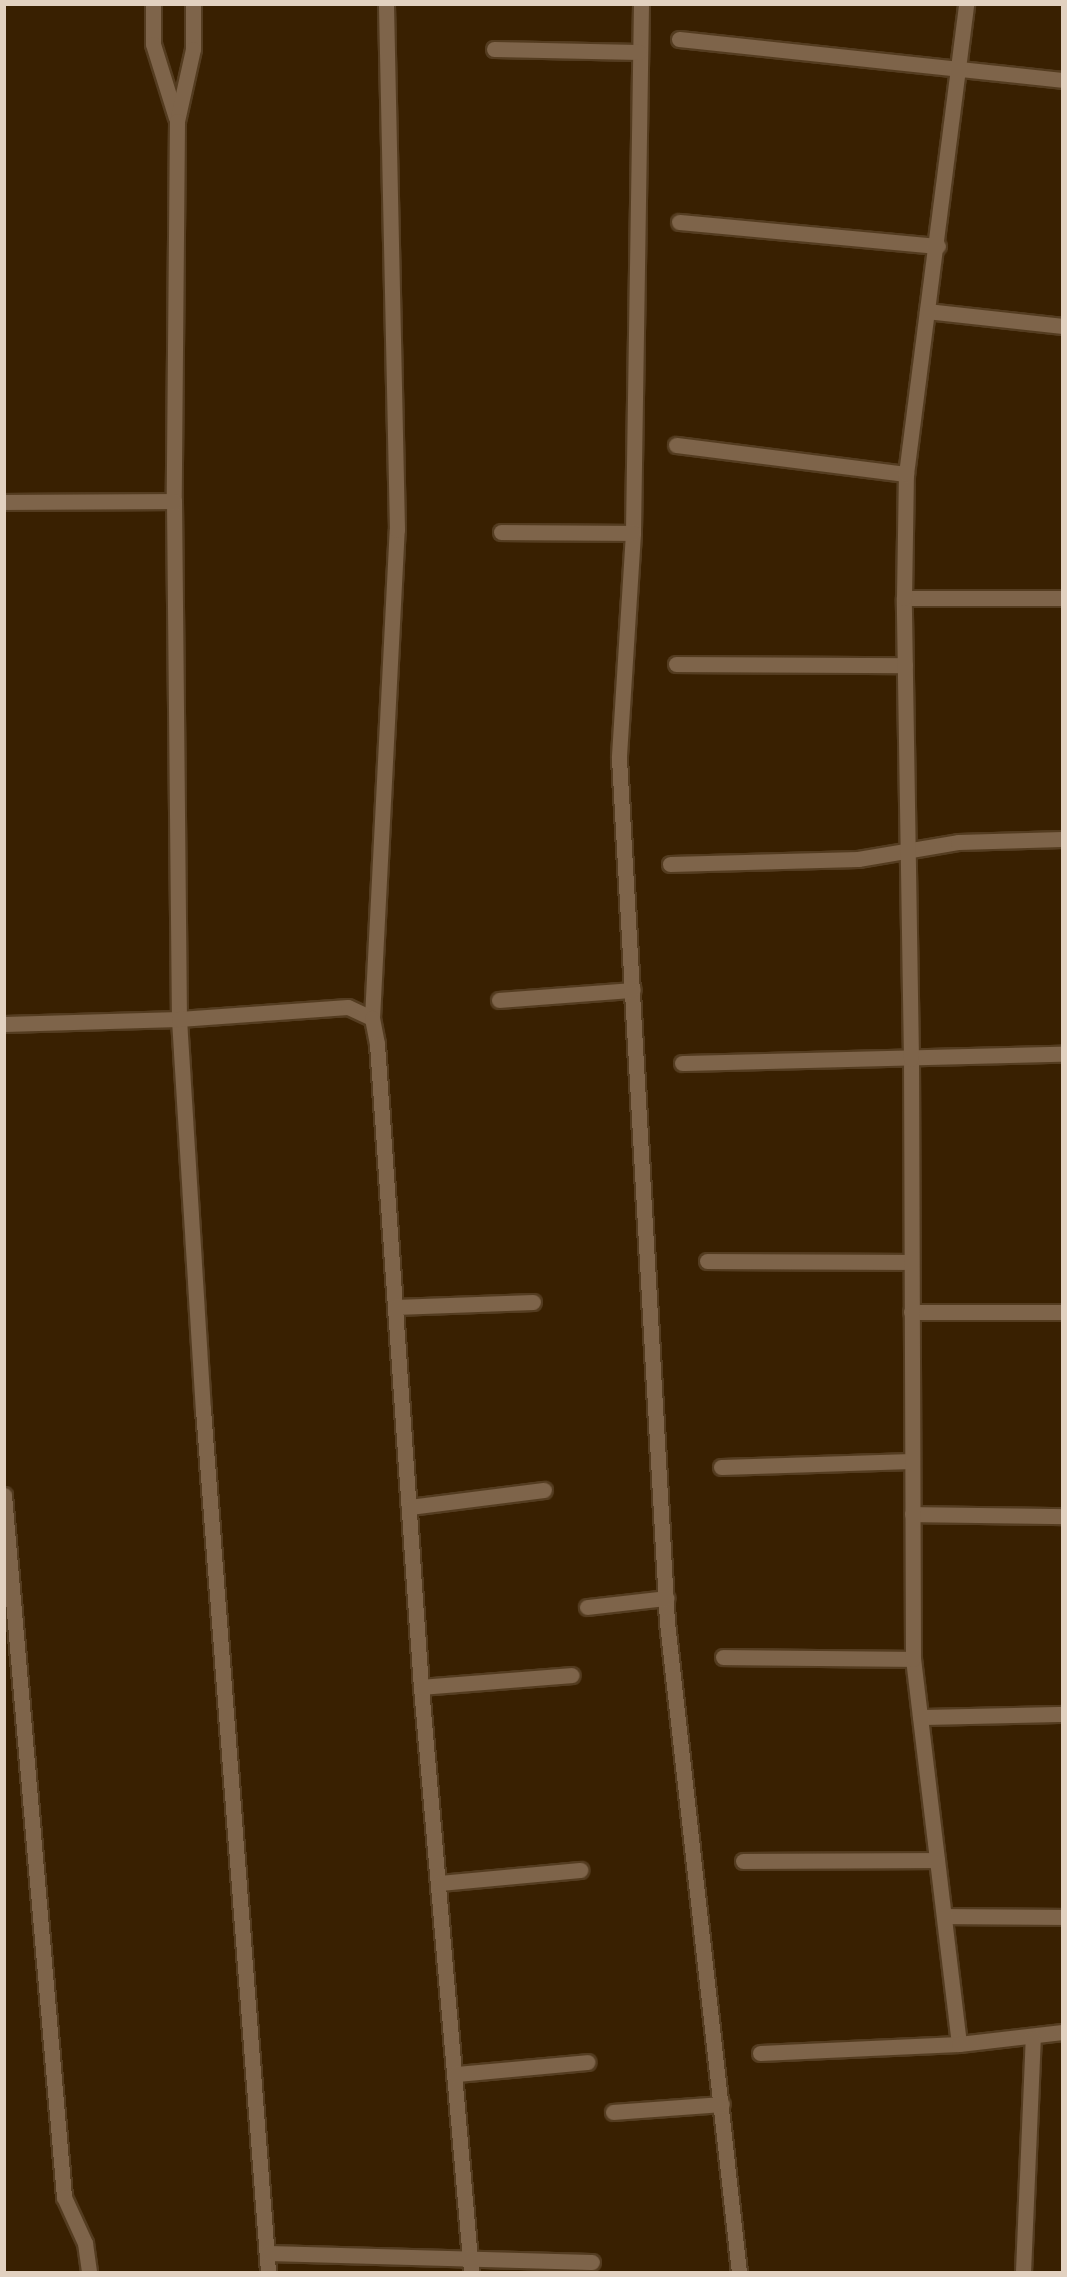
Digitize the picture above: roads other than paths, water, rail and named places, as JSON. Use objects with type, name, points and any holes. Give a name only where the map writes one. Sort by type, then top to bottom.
[{"type":"street","points":[[160,4],[153,5],[153,44],[177,121]]},
{"type":"street","points":[[193,4],[193,49],[177,121],[174,501],[179,1018],[205,1433],[268,2272]]},
{"type":"street","points":[[386,4],[397,530],[372,1018],[377,1044],[421,1687],[456,2074],[471,2272]]},
{"type":"street","points":[[640,4],[633,533],[619,758],[666,1598],[739,2272]]},
{"type":"street","points":[[959,2044],[913,1659],[911,1059],[904,598],[906,474],[927,311],[938,246],[966,4]]},
{"type":"street","points":[[679,39],[958,66],[1062,80]]},
{"type":"street","points":[[494,49],[639,52]]},
{"type":"street","points":[[679,222],[938,246]]},
{"type":"street","points":[[927,311],[1062,326]]},
{"type":"street","points":[[676,445],[906,474]]},
{"type":"street","points":[[4,502],[174,501]]},
{"type":"street","points":[[501,532],[633,533]]},
{"type":"street","points":[[904,598],[1062,598]]},
{"type":"street","points":[[676,664],[905,665]]},
{"type":"street","points":[[670,864],[858,859],[958,842],[1062,839]]},
{"type":"street","points":[[499,1000],[633,990]]},
{"type":"street","points":[[4,1024],[179,1018],[348,1007],[372,1018]]},
{"type":"street","points":[[682,1063],[1062,1054]]},
{"type":"street","points":[[707,1261],[911,1262]]},
{"type":"street","points":[[395,1307],[533,1302]]},
{"type":"street","points":[[911,1312],[1062,1312]]},
{"type":"street","points":[[721,1467],[912,1461]]},
{"type":"street","points":[[409,1507],[543,1490]]},
{"type":"street","points":[[4,1495],[64,2197],[85,2243],[89,2272]]},
{"type":"street","points":[[912,1514],[1062,1516]]},
{"type":"street","points":[[587,1607],[666,1598]]},
{"type":"street","points":[[723,1657],[913,1659]]},
{"type":"street","points":[[421,1687],[572,1675]]},
{"type":"street","points":[[920,1717],[1062,1714]]},
{"type":"street","points":[[743,1861],[937,1860]]},
{"type":"street","points":[[439,1883],[580,1870]]},
{"type":"street","points":[[944,1916],[1062,1917]]},
{"type":"street","points":[[760,2053],[959,2044],[1033,2038],[1062,2032]]},
{"type":"street","points":[[1023,2272],[1033,2038]]},
{"type":"street","points":[[456,2074],[587,2062]]},
{"type":"street","points":[[613,2112],[722,2104]]},
{"type":"street","points":[[267,2253],[592,2262]]}]
